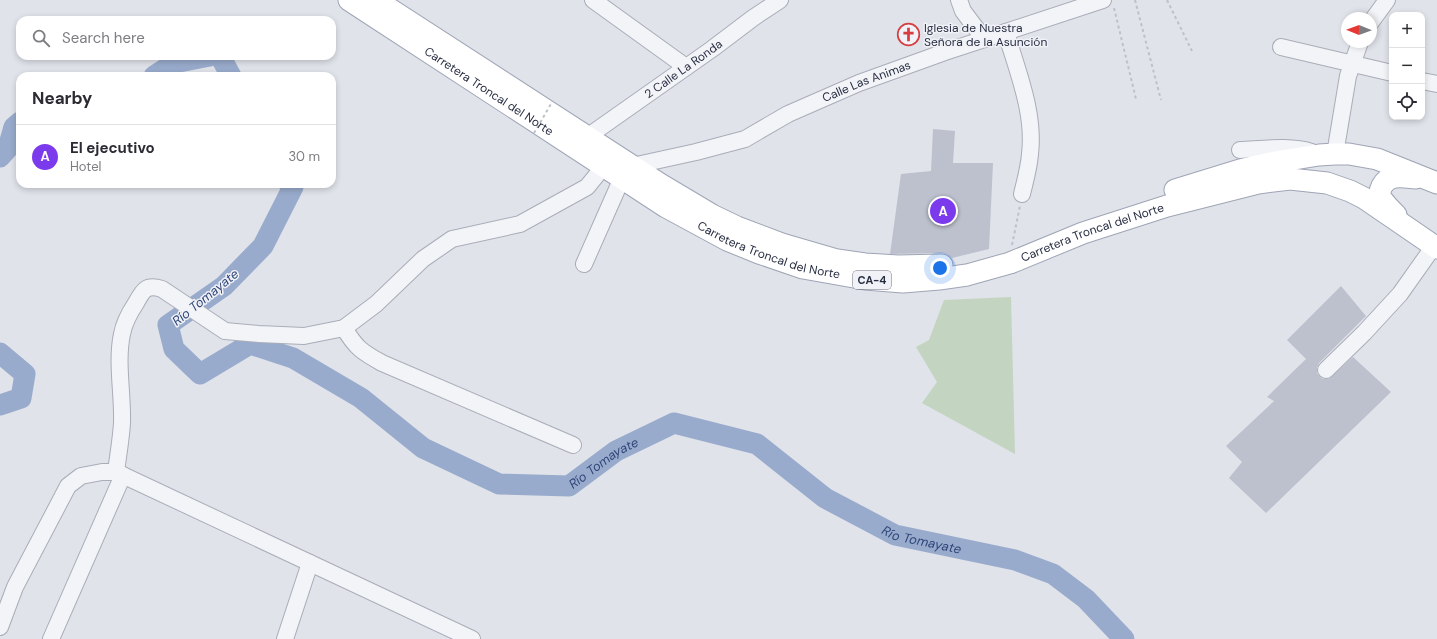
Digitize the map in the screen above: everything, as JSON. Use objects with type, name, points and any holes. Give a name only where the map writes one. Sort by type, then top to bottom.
[{"type":"main road","name":"Carretera Troncal del Norte","points":[[349,0],[411,42],[604,166],[627,172],[737,227],[782,244],[837,260],[885,266],[936,266],[966,262],[1211,179],[1270,163],[1327,154],[1349,154],[1377,159],[1434,181]]},
{"type":"main road","name":"Carretera Troncal del Norte","points":[[376,0],[587,137],[666,207],[727,240],[803,268],[865,279],[884,280],[922,281],[967,275],[1010,263],[1083,234],[1167,206],[1240,187],[1276,180],[1301,179],[1338,186],[1364,198],[1435,247]]},
{"type":"main road","points":[[1406,228],[1381,197],[1380,192],[1383,184],[1390,178],[1400,176],[1434,181]]},
{"type":"street","points":[[593,0],[686,68]]},
{"type":"street","name":"2 Calle La Ronda","points":[[587,137],[780,0]]},
{"type":"street","points":[[960,0],[963,11],[984,39]]},
{"type":"street","points":[[1377,14],[1387,0]]},
{"type":"street","name":"Calle Las Animas","points":[[627,172],[744,139],[788,114],[859,82],[1006,32],[1108,4]]},
{"type":"street","points":[[1006,32],[1028,107],[1030,154],[1022,194]]},
{"type":"street","points":[[1280,47],[1389,72]]},
{"type":"street","points":[[1240,150],[1282,148],[1327,154],[1348,76],[1358,48]]},
{"type":"street","points":[[1425,82],[1437,84]]},
{"type":"street","points":[[51,639],[119,473],[122,423],[120,351],[122,332],[132,308],[146,289],[156,287],[167,292],[225,330],[259,334],[304,336],[344,328],[376,304],[423,259],[452,239],[520,224],[587,187],[604,166]]},
{"type":"street","points":[[584,264],[627,172]]},
{"type":"street","points":[[1326,370],[1383,314],[1435,247]]},
{"type":"street","points":[[344,328],[353,343],[364,353],[382,363],[573,445]]},
{"type":"street","points":[[0,627],[15,587],[68,486],[81,476],[102,472],[119,473],[472,639]]},
{"type":"street","points":[[285,639],[310,563]]},
{"type":"path","points":[[1135,0],[1161,100]]},
{"type":"path","points":[[1167,0],[1192,51]]},
{"type":"path","points":[[1108,4],[1136,99]]},
{"type":"path","points":[[534,133],[551,104]]},
{"type":"path","points":[[1011,248],[1022,194]]},
{"type":"green space","points":[[1011,297],[1015,454],[922,403],[937,382],[916,347],[929,340],[944,300]]},
{"type":"building","points":[[933,129],[955,131],[953,163],[993,163],[989,249],[952,258],[947,254],[942,253],[890,254],[901,174],[931,171]]},
{"type":"building","points":[[1341,286],[1366,316],[1319,363],[1317,373],[1323,379],[1329,379],[1353,357],[1391,392],[1266,513],[1229,478],[1242,462],[1226,446],[1274,401],[1267,397],[1306,359],[1287,340]]},
{"type":"waterway","name":"Río Tomayate","points":[[160,72],[174,63],[189,60]]},
{"type":"waterway","name":"Río Tomayate","points":[[222,60],[229,72]]},
{"type":"waterway","name":"Río Tomayate","points":[[0,157],[8,148],[14,127],[16,125]]},
{"type":"waterway","name":"Río Tomayate","points":[[292,188],[263,246],[224,286],[168,325],[174,349],[200,374],[250,344],[293,358],[361,398],[423,448],[499,484],[569,486],[616,451],[674,423],[757,444],[825,498],[895,535],[1015,560],[1053,574],[1086,599],[1124,639]]},
{"type":"waterway","name":"Río Tomayate","points":[[0,353],[25,374],[21,398],[0,405]]},
{"type":"place","name":"Iglesia de Nuestra Señora de la Asunción","points":[[908,35]]},
{"type":"place","name":"El ejecutivo","points":[[943,211]]}]
